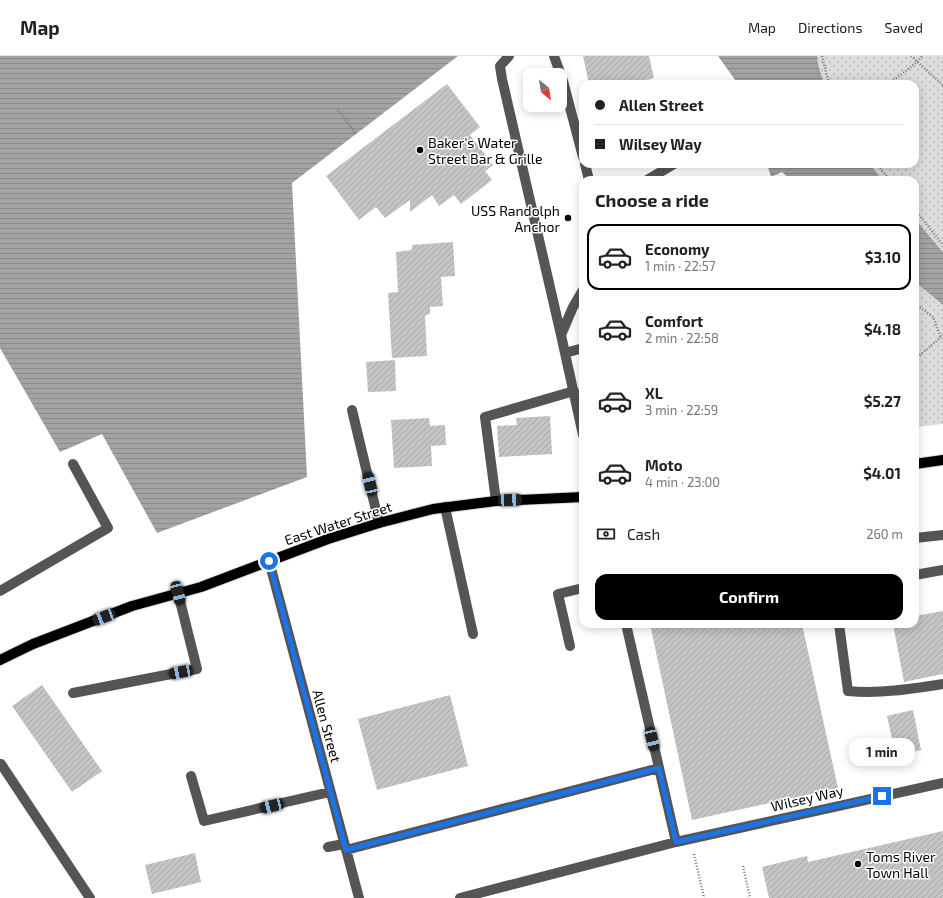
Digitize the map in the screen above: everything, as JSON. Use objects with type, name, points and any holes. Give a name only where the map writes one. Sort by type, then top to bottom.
[{"type":"main road","points":[[919,463],[943,460]]},
{"type":"main road","name":"East Water Street","points":[[0,660],[34,644],[132,606],[201,587],[328,539],[379,523],[433,509],[496,500],[579,497]]},
{"type":"street","points":[[509,56],[500,66],[579,415]]},
{"type":"street","points":[[554,56],[563,81],[579,142]]},
{"type":"street","points":[[654,176],[667,168]]},
{"type":"street","points":[[561,335],[579,297]]},
{"type":"street","points":[[565,353],[579,349]]},
{"type":"street","points":[[496,500],[485,418],[574,391]]},
{"type":"street","points":[[352,410],[379,523]]},
{"type":"street","points":[[0,591],[108,528],[73,464]]},
{"type":"street","points":[[445,507],[473,634]]},
{"type":"street","points":[[919,538],[943,535]]},
{"type":"street","name":"Allen Street","points":[[269,561],[345,847],[357,898]]},
{"type":"street","points":[[919,574],[943,570]]},
{"type":"street","points":[[570,646],[558,594],[579,589]]},
{"type":"street","points":[[73,693],[197,669],[178,593]]},
{"type":"street","points":[[627,628],[676,842]]},
{"type":"street","points":[[840,628],[848,691],[871,693],[907,690],[943,684]]},
{"type":"street","points":[[0,764],[90,898]]},
{"type":"street","points":[[328,847],[345,847],[659,768]]},
{"type":"street","points":[[191,776],[204,822],[330,792]]},
{"type":"street","name":"Wilsey Way","points":[[460,898],[676,842],[943,783]]},
{"type":"path","points":[[822,56],[827,80]]},
{"type":"path","points":[[911,56],[943,85]]},
{"type":"path","points":[[894,80],[917,62],[922,56]]},
{"type":"path","points":[[338,110],[356,134]]},
{"type":"path","points":[[880,168],[886,176]]},
{"type":"path","points":[[919,215],[943,245]]},
{"type":"path","points":[[919,307],[933,317],[942,337],[919,356]]},
{"type":"path","points":[[693,850],[704,898]]},
{"type":"path","points":[[743,866],[750,898]]},
{"type":"shaded area","points":[[0,56],[458,56],[292,183],[307,477],[157,533],[102,434],[60,452],[0,348]]},
{"type":"shaded area","points":[[718,56],[817,56],[823,80],[735,80]]},
{"type":"shaded area","points":[[817,56],[943,56],[943,252],[919,224],[919,176],[879,176],[873,168],[919,168],[919,80],[823,80]]},
{"type":"shaded area","points":[[768,168],[873,168],[879,176],[786,176],[782,172],[771,176]]},
{"type":"shaded area","points":[[919,224],[943,252],[943,305],[919,285]]},
{"type":"shaded area","points":[[919,285],[943,305],[943,424],[919,427]]},
{"type":"building","points":[[583,56],[649,56],[654,78],[646,80],[588,80]]},
{"type":"building","name":"Baker's Water Street Bar & Grille","points":[[447,84],[480,127],[470,135],[493,165],[485,171],[492,180],[461,204],[454,195],[439,206],[432,195],[410,212],[410,200],[385,218],[376,207],[359,220],[326,176]]},
{"type":"building","points":[[453,242],[455,276],[441,277],[443,306],[430,307],[430,314],[425,315],[427,356],[392,358],[388,293],[398,292],[396,252],[412,250],[412,245]]},
{"type":"building","points":[[395,360],[396,391],[368,392],[366,362]]},
{"type":"building","points":[[550,416],[552,454],[499,457],[497,426],[517,425],[516,418]]},
{"type":"building","points":[[429,418],[430,426],[445,425],[446,445],[431,446],[432,466],[394,468],[391,420]]},
{"type":"building","points":[[943,611],[943,674],[904,682],[894,628],[919,628],[919,615]]},
{"type":"building","points":[[651,628],[803,628],[838,788],[692,820]]},
{"type":"building","points":[[42,685],[102,771],[72,792],[12,706]]},
{"type":"building","points":[[450,695],[468,766],[377,790],[358,719]]},
{"type":"building","points":[[913,710],[921,750],[896,756],[887,716]]},
{"type":"building","name":"Toms River Town Hall","points":[[943,831],[943,898],[769,898],[762,867],[807,856],[808,862]]},
{"type":"building","points":[[195,853],[201,882],[152,894],[145,865]]},
{"type":"place","name":"Baker's Water Street Bar & Grille","points":[[420,150]]},
{"type":"place","name":"USS Randolph Anchor","points":[[568,218]]},
{"type":"place","name":"Toms River Town Hall","points":[[858,864]]},
{"type":"route","points":[[269,561],[346,850],[659,768],[676,842],[822,808],[882,796]]}]
